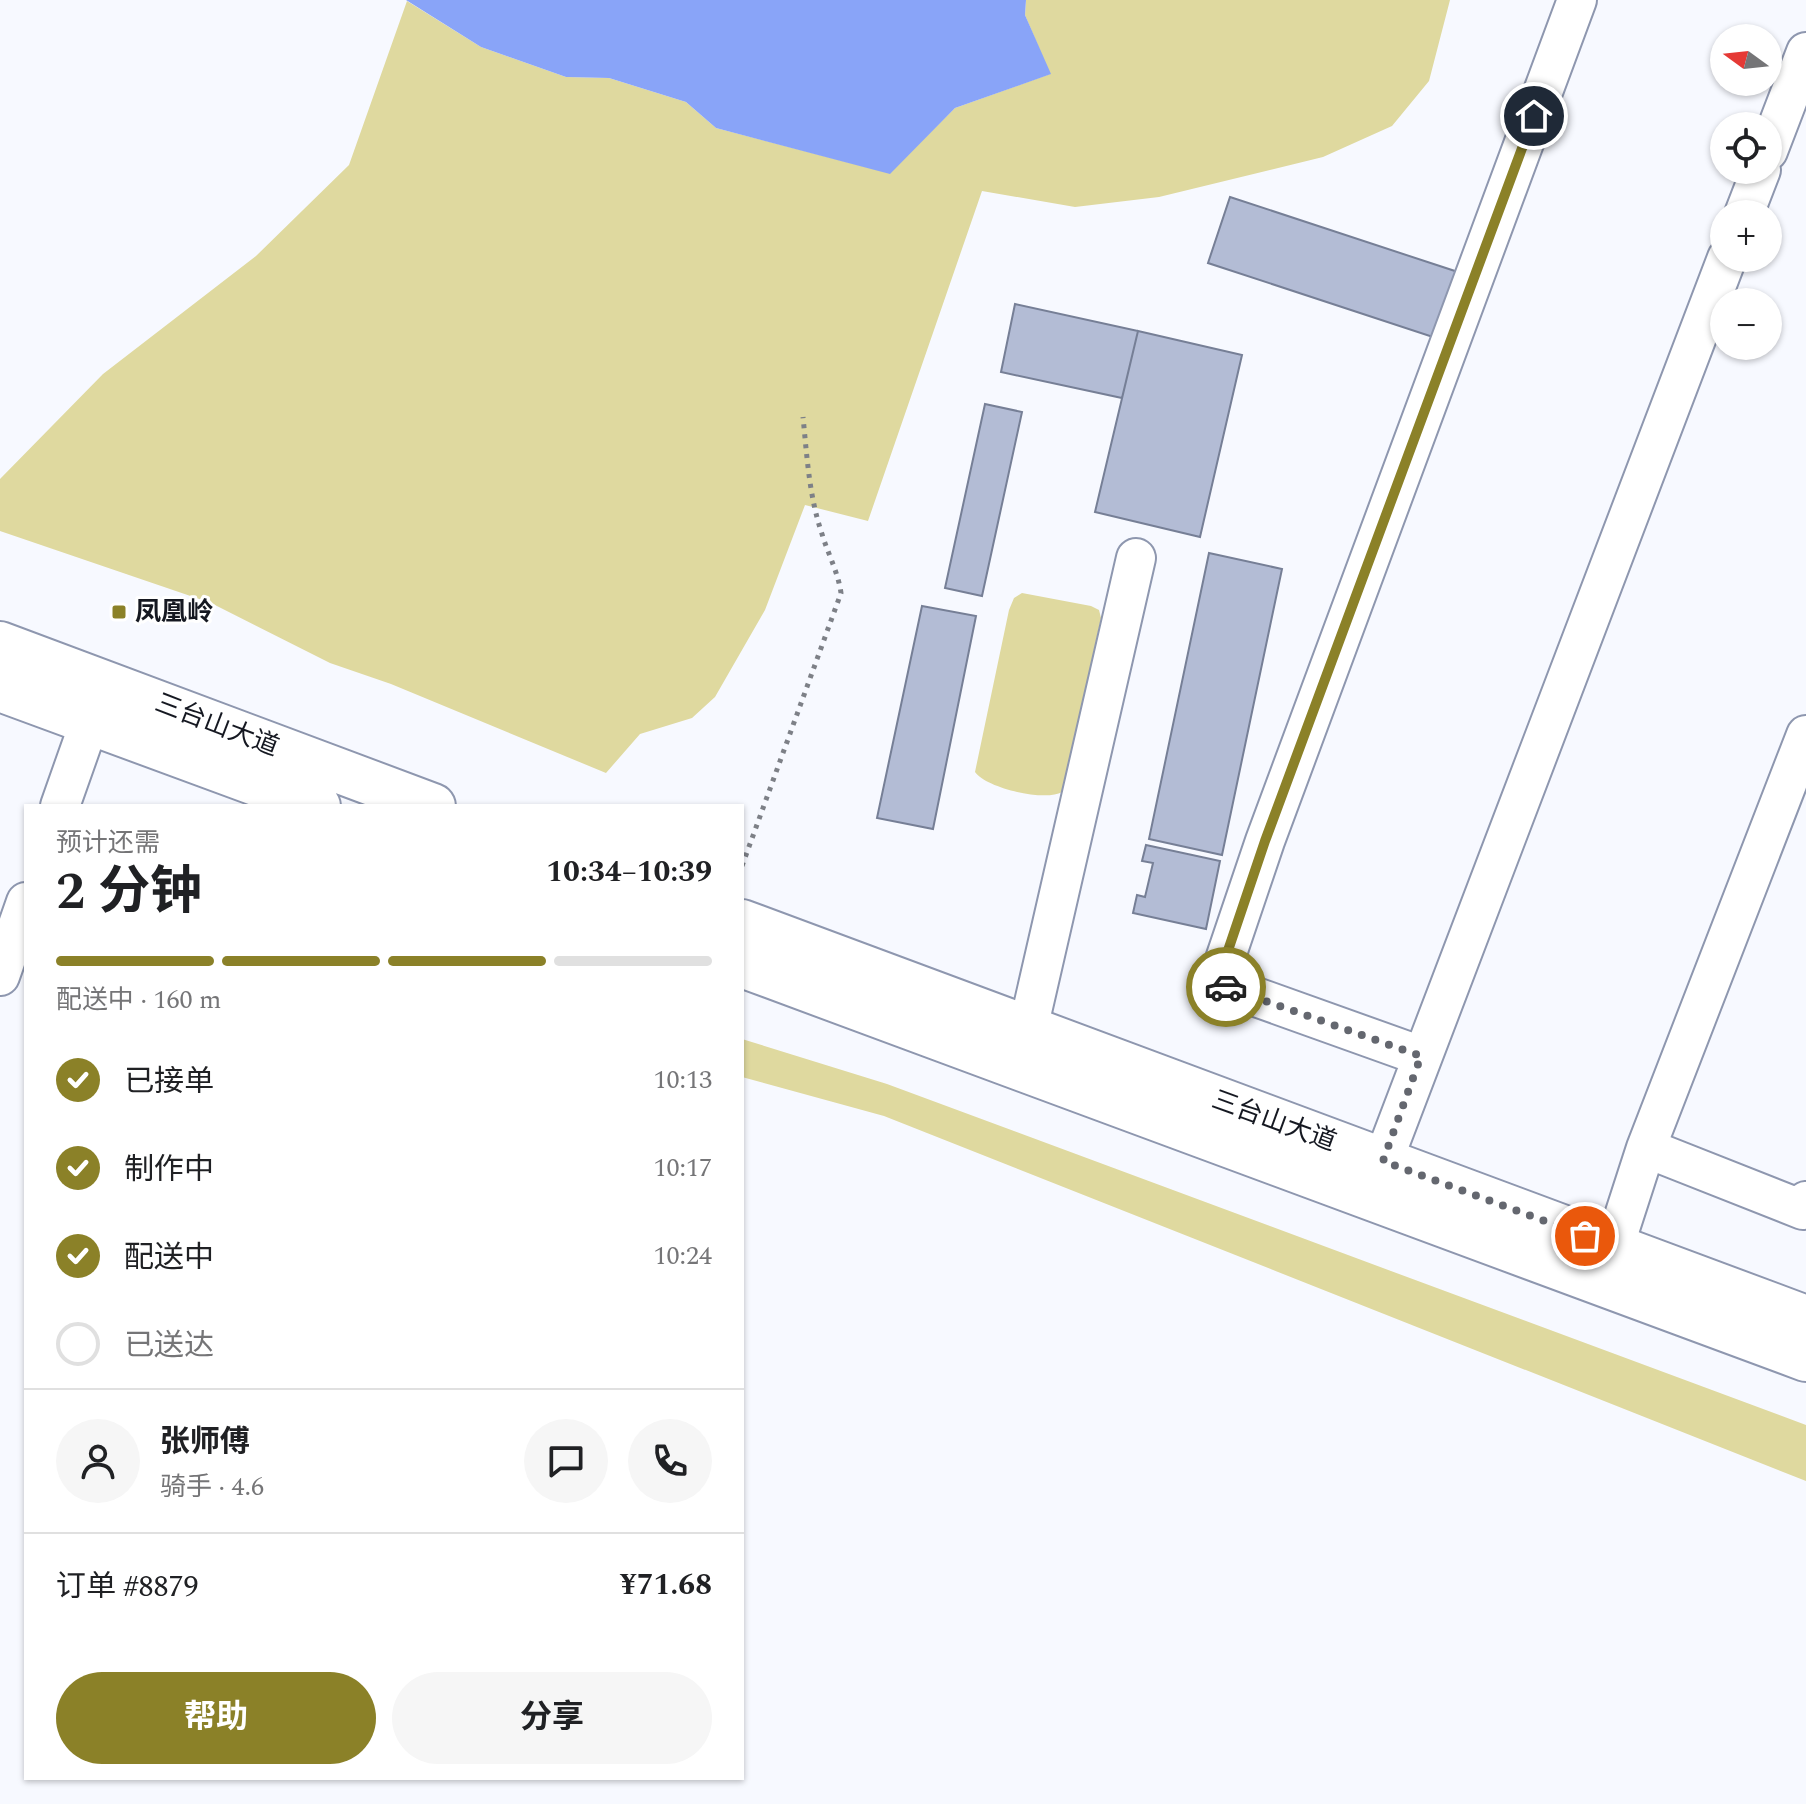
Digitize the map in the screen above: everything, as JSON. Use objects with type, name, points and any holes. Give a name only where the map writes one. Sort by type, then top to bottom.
[{"type":"main road","name":"三台山大道","points":[[0,644],[428,804]]},
{"type":"main road","name":"三台山大道","points":[[0,689],[312,804]]},
{"type":"main road","name":"三台山大道","points":[[744,923],[1806,1318]]},
{"type":"main road","name":"三台山大道","points":[[744,966],[1806,1359]]},
{"type":"street","points":[[1421,1056],[1217,983],[1265,841],[1577,0]]},
{"type":"street","points":[[1782,115],[1806,52]]},
{"type":"street","points":[[1383,1161],[1722,272]]},
{"type":"street","points":[[1028,1029],[1136,558]]},
{"type":"street","points":[[61,804],[90,721]]},
{"type":"street","points":[[1614,1247],[1646,1148],[1806,735]]},
{"type":"street","points":[[0,976],[24,908]]},
{"type":"street","points":[[1646,1148],[1803,1210],[1806,1201]]},
{"type":"path","points":[[744,860],[841,593],[839,576],[821,533],[809,477],[803,417]]},
{"type":"shaded area","points":[[1026,0],[1450,0],[1429,81],[1392,126],[1323,157],[1159,197],[1075,207],[982,191],[868,521],[805,505],[765,610],[715,697],[692,718],[640,734],[606,773],[391,684],[330,663],[211,603],[0,531],[0,479],[103,374],[256,256],[349,165],[407,1],[481,47],[566,77],[609,78],[686,102],[716,128],[889,173],[955,108],[1050,74],[1025,15]]},
{"type":"shaded area","points":[[1022,593],[1091,606],[1099,610],[1101,618],[1064,787],[1062,792],[1054,795],[1016,792],[991,783],[975,772],[1009,610],[1014,598]]},
{"type":"shaded area","points":[[744,1040],[887,1084],[1806,1425],[1806,1481],[884,1116],[744,1078]]},
{"type":"water","points":[[406,0],[1026,0],[1025,15],[1051,74],[955,108],[890,174],[716,128],[686,102],[609,78],[566,77],[481,47]]},
{"type":"building","points":[[1230,197],[1464,274],[1442,340],[1208,263]]},
{"type":"building","points":[[1015,304],[1138,331],[1122,398],[1001,372]]},
{"type":"building","points":[[1138,331],[1242,355],[1200,537],[1095,512]]},
{"type":"building","points":[[985,404],[1022,412],[982,596],[945,588]]},
{"type":"building","points":[[1209,553],[1282,569],[1222,855],[1149,839]]},
{"type":"building","points":[[922,606],[976,616],[933,829],[877,818]]},
{"type":"building","points":[[1146,845],[1220,861],[1206,929],[1133,913],[1137,895],[1145,897],[1153,863],[1142,861]]},
{"type":"way so far","points":[[1226,987],[1421,1056],[1383,1161],[1585,1236]]},
{"type":"place","name":"凤凰岭","points":[[119,612]]},
{"type":"route","points":[[1226,987],[1217,983],[1265,841],[1534,116]]}]
